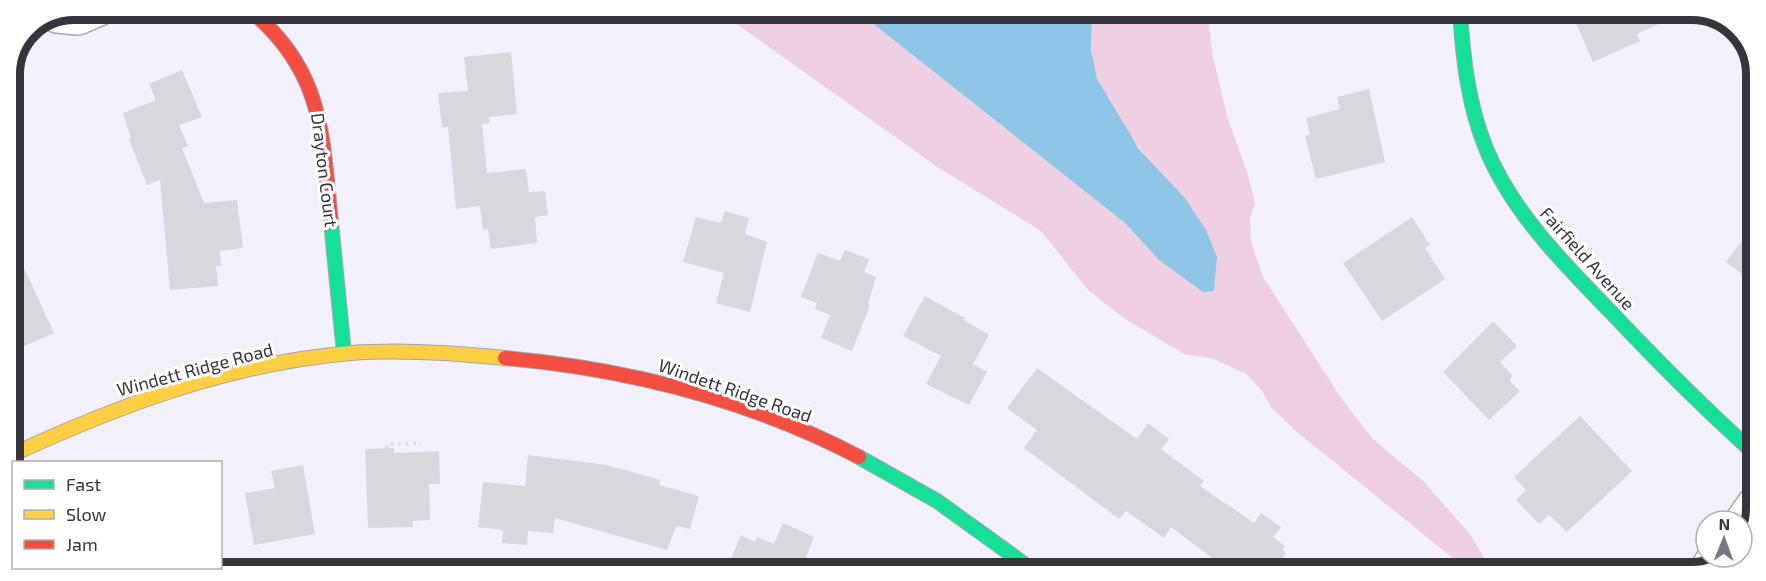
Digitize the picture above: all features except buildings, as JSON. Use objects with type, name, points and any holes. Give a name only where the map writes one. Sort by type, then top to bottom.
[{"type":"street","name":"Drayton Court","points":[[262,20],[293,55],[311,87],[321,124],[345,353]]},
{"type":"street","name":"Fairfield Avenue","points":[[1461,20],[1466,88],[1485,147],[1513,201],[1550,250],[1697,402],[1746,446]]},
{"type":"street","name":"Windett Ridge Road","points":[[20,451],[78,424],[160,394],[253,369],[345,353],[455,353],[555,362],[640,378],[725,403],[824,441],[903,481],[979,530],[1022,562]]},
{"type":"path","points":[[387,448],[387,444],[421,442]]},
{"type":"shaded area","points":[[731,20],[868,20],[1125,223],[1159,260],[1185,198],[1135,143],[1105,97],[1097,80],[1093,63],[1092,20],[1208,20],[1213,57],[1227,116],[1247,172],[1255,203],[1250,218],[1251,242],[1263,277],[1343,401],[1373,439],[1423,481],[1470,534],[1487,562],[1458,562],[1297,432],[1271,407],[1262,391],[1246,374],[1214,359],[1184,354],[1125,319],[1088,290],[1041,231],[936,166]]},
{"type":"water","points":[[868,20],[1092,20],[1091,50],[1097,79],[1139,149],[1185,198],[1206,230],[1217,257],[1214,291],[1203,292],[1159,260],[1125,223]]},
{"type":"traffic: fast","points":[[1461,20],[1465,63],[1474,113],[1485,146],[1509,192],[1540,235],[1575,275],[1681,384],[1746,446]]},
{"type":"traffic: fast","points":[[331,222],[344,353]]},
{"type":"traffic: fast","points":[[859,457],[937,501],[1022,562]]},
{"type":"traffic: slow","points":[[20,451],[133,404],[262,366],[306,358],[389,351],[505,358]]},
{"type":"traffic: jam","points":[[261,20],[274,32],[292,56],[306,80],[315,105],[325,160],[331,222]]},
{"type":"traffic: jam","points":[[505,358],[596,370],[687,390],[775,419],[859,457]]}]
